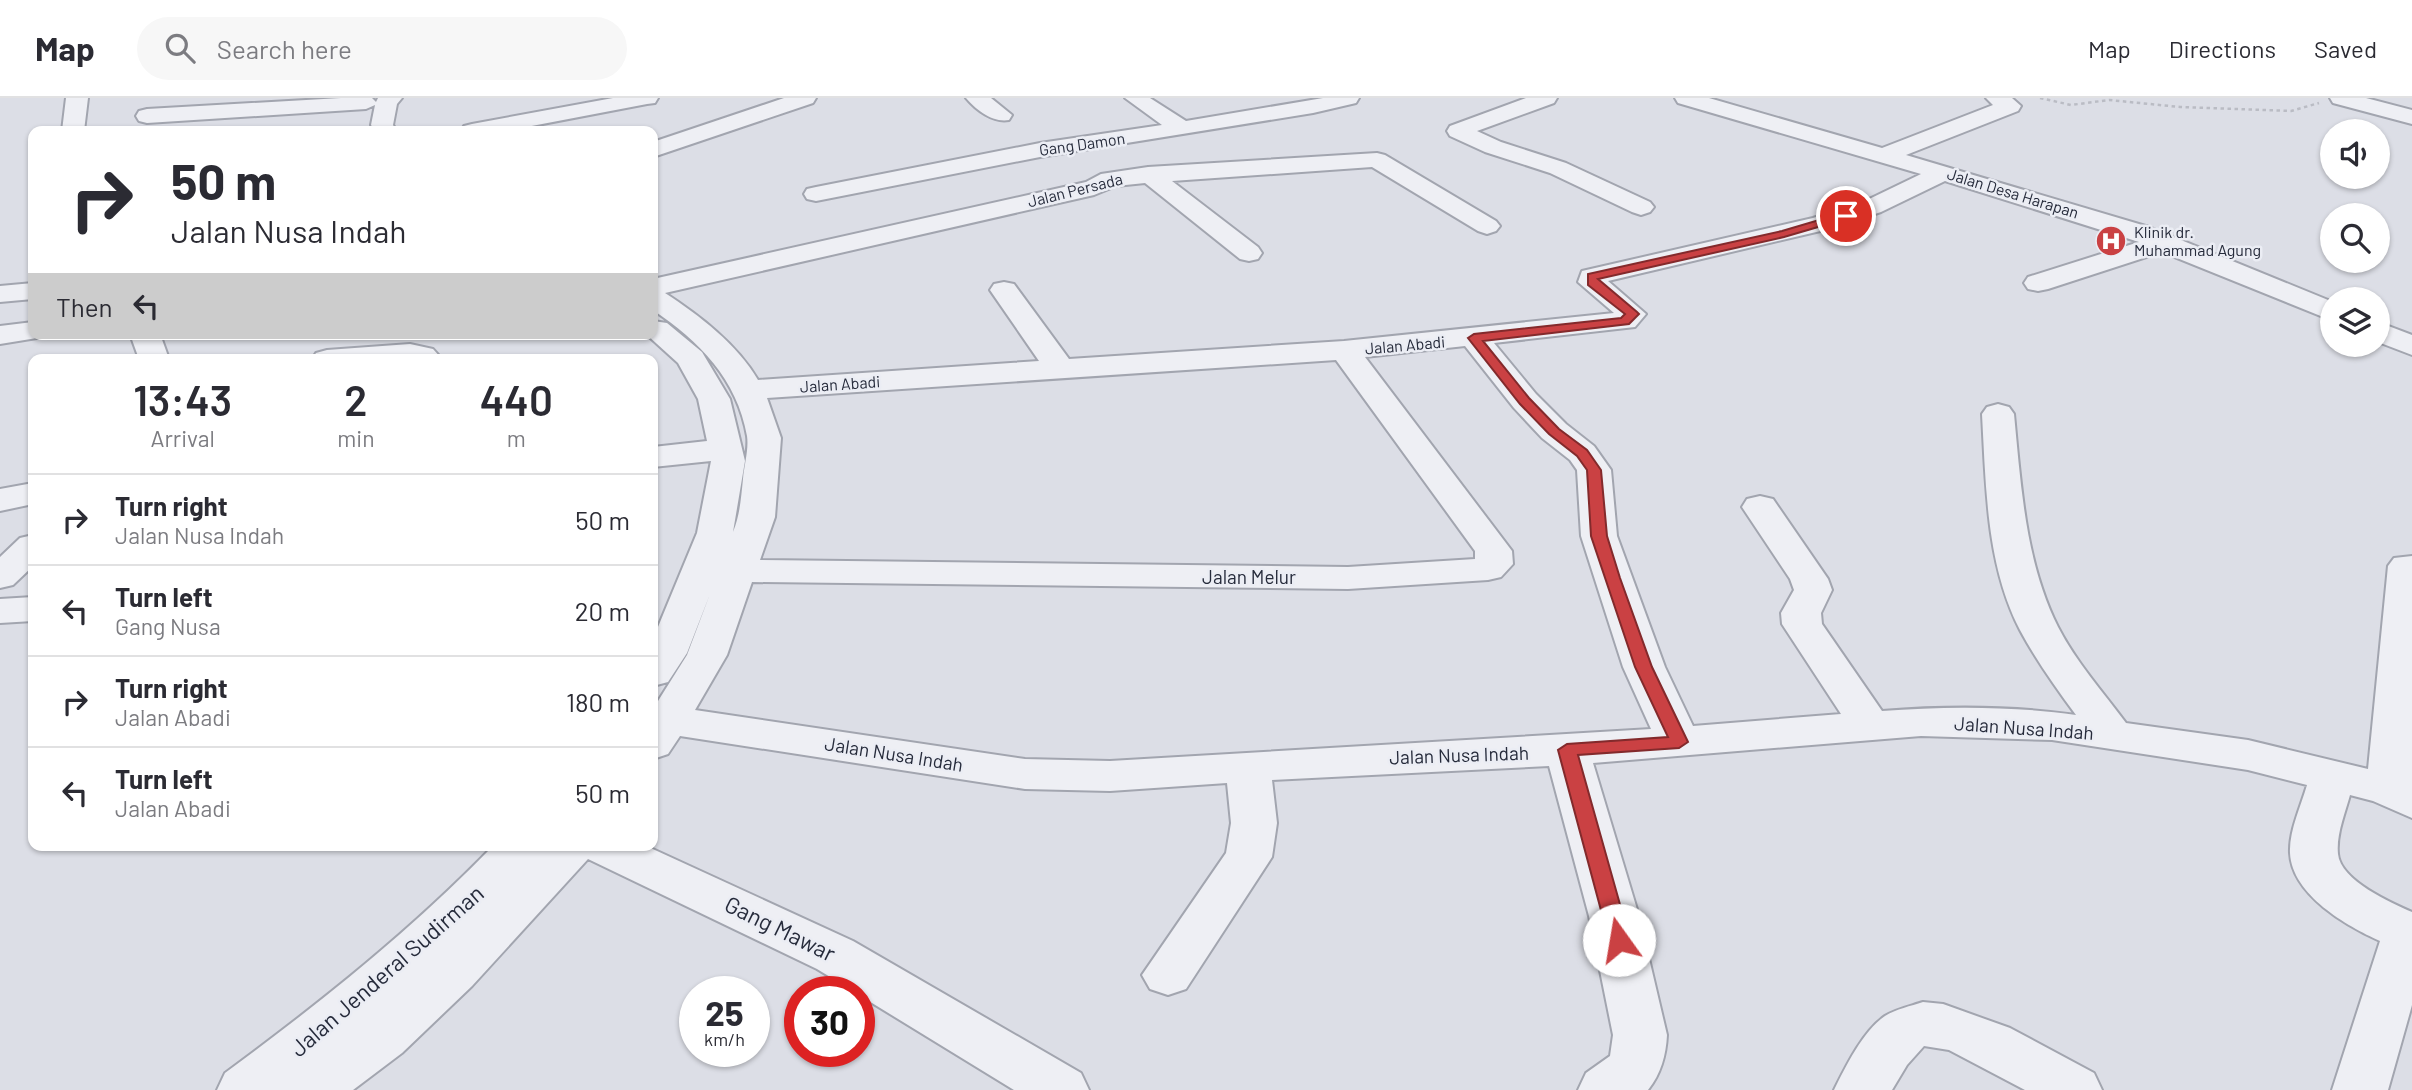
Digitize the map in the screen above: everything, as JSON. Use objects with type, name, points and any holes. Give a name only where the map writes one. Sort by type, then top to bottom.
[{"type":"street","points":[[74,126],[77,98]]},
{"type":"street","points":[[383,126],[387,102],[391,98]]},
{"type":"street","points":[[498,126],[646,98]]},
{"type":"street","points":[[658,148],[805,98]]},
{"type":"street","points":[[977,98],[1001,115]]},
{"type":"street","points":[[1136,98],[1182,129]]},
{"type":"street","name":"Gang Damon","points":[[816,194],[1040,150],[1182,129],[1348,98]]},
{"type":"street","points":[[1546,98],[1458,131],[1493,147],[1558,168],[1641,207]]},
{"type":"street","points":[[1884,155],[2010,106],[1997,98]]},
{"type":"street","points":[[2341,98],[2412,117]]},
{"type":"street","points":[[150,115],[368,100]]},
{"type":"street","points":[[356,124],[368,100]]},
{"type":"street","name":"Jalan Desa Harapan","points":[[1706,100],[2018,193],[2162,243],[2320,307]]},
{"type":"street","name":"Jalan Persada","points":[[658,286],[1094,188],[1110,179],[1148,174],[1377,160],[1487,226]]},
{"type":"street","points":[[975,163],[1022,204]]},
{"type":"street","name":"Jalan Abadi","points":[[748,390],[1344,350],[1625,321],[1633,314],[1592,282],[1592,277],[1820,224],[1872,207],[1944,172]]},
{"type":"street","points":[[1148,174],[1249,253]]},
{"type":"street","points":[[2038,283],[2162,243]]},
{"type":"street","points":[[1004,290],[1061,370]]},
{"type":"street","points":[[0,294],[28,291]]},
{"type":"street","points":[[658,300],[684,318],[707,356],[728,461],[715,533],[658,657]]},
{"type":"street","points":[[658,328],[707,356],[748,390],[764,438],[757,517],[707,655],[660,732]]},
{"type":"street","points":[[0,335],[28,332]]},
{"type":"street","points":[[2390,336],[2412,346]]},
{"type":"street","points":[[1474,338],[1525,401],[1554,432],[1582,453],[1594,470],[1599,536],[1644,667],[1679,742]]},
{"type":"street","name":"Jalan Melur","points":[[737,571],[1348,578],[1488,569],[1494,564],[1493,551],[1344,350]]},
{"type":"street","points":[[396,354],[416,354]]},
{"type":"street","points":[[658,361],[707,356]]},
{"type":"street","points":[[1998,414],[2006,513],[2015,564],[2025,594],[2039,627],[2059,660],[2112,734]]},
{"type":"street","points":[[658,456],[725,449]]},
{"type":"street","points":[[0,500],[28,496]]},
{"type":"street","points":[[1760,506],[1809,579],[1813,590],[1801,612],[1802,624],[1870,726]]},
{"type":"street","points":[[0,576],[28,551]]},
{"type":"street","points":[[2400,796],[2407,566]]},
{"type":"street","points":[[0,611],[28,609]]},
{"type":"street","points":[[658,659],[707,655]]},
{"type":"street","name":"Jalan Nusa Indah","points":[[660,732],[1025,774],[1110,776],[1567,750],[1921,722],[2038,726],[2112,734],[2248,755],[2400,796]]},
{"type":"street","points":[[1567,750],[1614,916],[1640,1035],[1639,1054],[1633,1070],[1606,1090]]},
{"type":"street","points":[[1168,975],[1248,857],[1255,841],[1247,767]]},
{"type":"street","points":[[2332,776],[2314,855],[2323,876],[2347,900],[2377,919],[2410,932],[2360,1090]]},
{"type":"street","name":"Jalan Jenderal Sudirman","points":[[245,1090],[337,1020],[488,884],[518,851]]},
{"type":"street","name":"Jalan Jenderal Sudirman","points":[[312,1090],[383,1037],[454,972],[566,851]]},
{"type":"street","name":"Gang Mawar","points":[[613,851],[835,955],[1061,1090]]},
{"type":"street","points":[[1862,1090],[1897,1037],[1909,1027],[1924,1023],[1959,1028],[2074,1090]]},
{"type":"path","points":[[2040,98],[2071,105],[2109,100],[2180,107],[2291,111],[2320,103]]},
{"type":"place","name":"Klinik dr. Muhammad Agung","points":[[2111,241]]},
{"type":"route","points":[[1619,940],[1567,750],[1679,742],[1644,667],[1612,578],[1599,536],[1594,470],[1582,453],[1554,432],[1525,401],[1474,338],[1629,320],[1633,314],[1590,278],[1784,234],[1846,216]]}]
